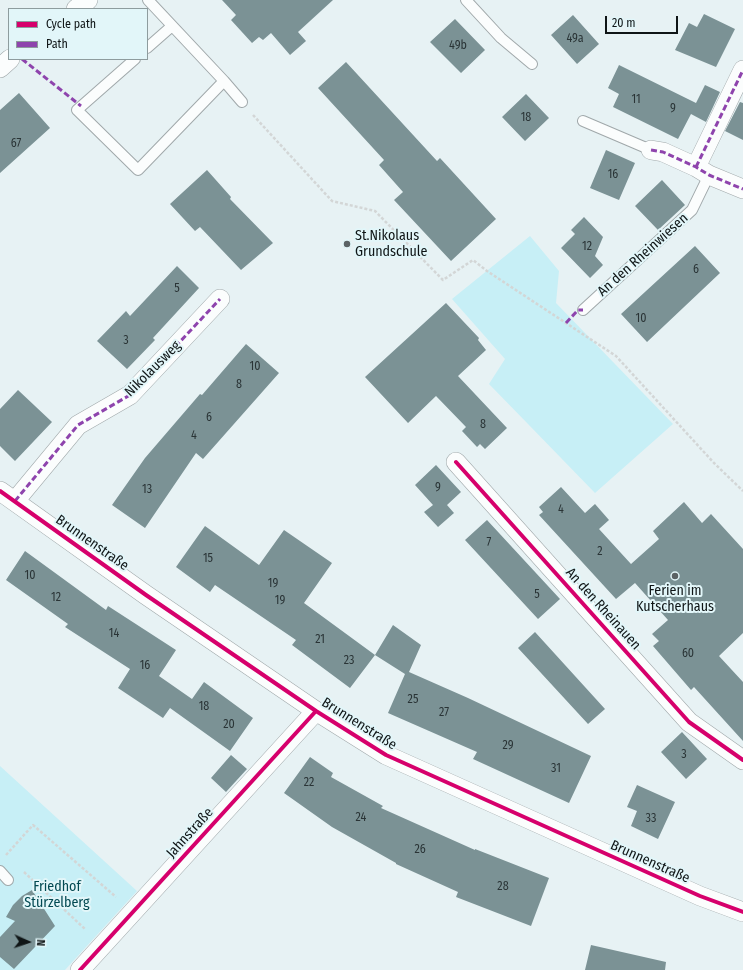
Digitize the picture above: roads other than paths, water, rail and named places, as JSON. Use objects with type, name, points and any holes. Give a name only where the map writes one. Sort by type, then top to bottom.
[{"type":"street","points":[[77,8],[88,0]]},
{"type":"street","points":[[0,68],[9,60]]},
{"type":"street","name":"An den Rheinwiesen","points":[[703,171],[743,70]]},
{"type":"street","points":[[651,150],[663,152],[743,190]]},
{"type":"street","name":"Nikolausweg","points":[[8,496],[78,425],[130,395],[220,299]]},
{"type":"street","name":"An den Rheinauen","points":[[456,462],[689,722],[743,760]]},
{"type":"street","name":"Brunnenstraße","points":[[8,496],[146,595],[316,711],[386,755],[692,893],[743,912]]},
{"type":"street","name":"Jahnstraße","points":[[80,970],[316,711]]},
{"type":"lane","points":[[148,0],[242,102]]},
{"type":"lane","points":[[466,0],[501,38],[532,64]]},
{"type":"lane","points":[[148,47],[172,26]]},
{"type":"lane","points":[[134,60],[77,110],[138,170],[224,81]]},
{"type":"lane","points":[[583,121],[651,150]]},
{"type":"lane","name":"An den Rheinwiesen","points":[[583,310],[692,210],[703,171]]},
{"type":"lane","points":[[0,871],[8,880]]},
{"type":"place","name":"St.Nikolaus Grundschule","points":[[347,244]]},
{"type":"place","name":"Ferien im Kutscherhaus","points":[[675,576]]},
{"type":"park label","name":"Friedhof Stürzelberg","points":[[57,896]]}]
